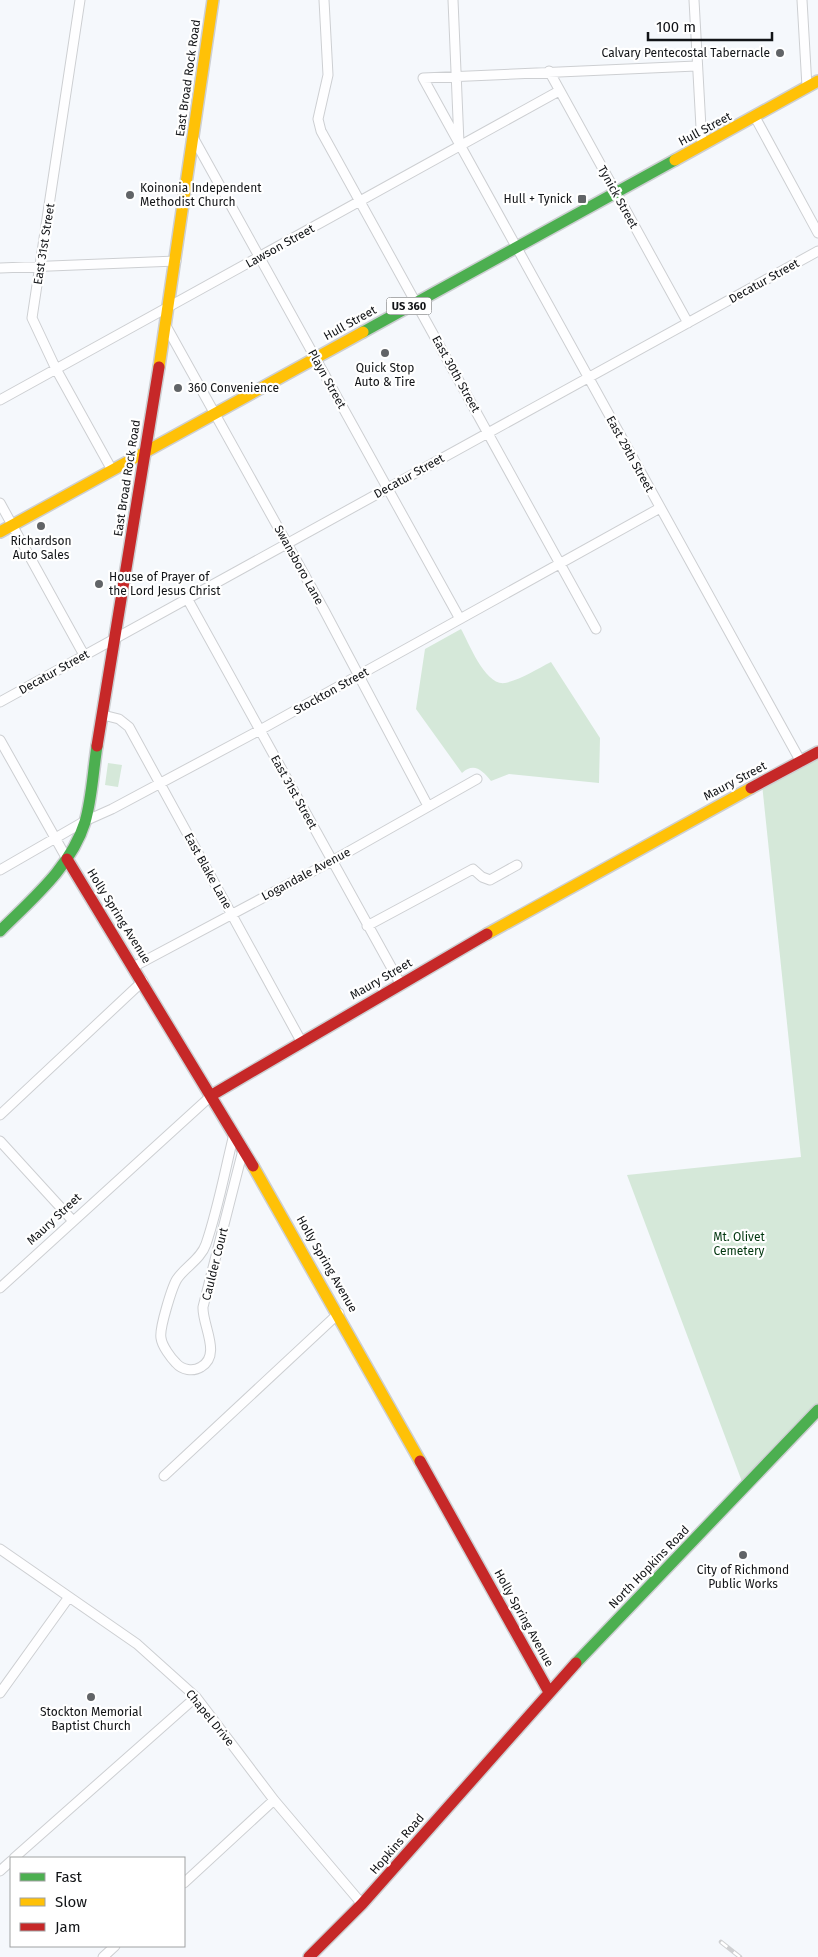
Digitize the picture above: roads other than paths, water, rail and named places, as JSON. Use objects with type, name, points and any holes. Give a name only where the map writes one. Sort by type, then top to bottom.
[{"type":"main road","name":"East Broad Rock Road","points":[[0,930],[54,877],[78,840],[85,821],[169,307],[213,0]]},
{"type":"main road","name":"Hull Street","points":[[0,532],[818,81]]},
{"type":"main road","name":"Maury Street","points":[[212,1095],[301,1041],[642,847],[818,752]]},
{"type":"main road","name":"Holly Spring Avenue","points":[[67,859],[135,966],[339,1313],[548,1692]]},
{"type":"main road","name":"North Hopkins Road","points":[[502,1745],[548,1692],[818,1410]]},
{"type":"main road","name":"Hopkins Road","points":[[308,1957],[362,1904],[502,1745]]},
{"type":"street","name":"East 31st Street","points":[[80,0],[32,318],[56,369],[112,470]]},
{"type":"street","name":"East 30th Street","points":[[324,0],[328,75],[319,114],[319,127],[561,562],[596,629]]},
{"type":"street","name":"East 29th Street","points":[[453,0],[460,146]]},
{"type":"street","points":[[694,0],[696,66],[702,146]]},
{"type":"street","points":[[802,0],[807,87]]},
{"type":"street","points":[[456,76],[696,66]]},
{"type":"street","name":"Tynick Street","points":[[549,71],[688,323]]},
{"type":"street","name":"East 29th Street","points":[[456,76],[423,78],[515,248],[801,762]]},
{"type":"street","name":"Lawson Street","points":[[0,400],[559,91]]},
{"type":"street","points":[[755,117],[818,233]]},
{"type":"street","name":"Playn Street","points":[[194,139],[460,619]]},
{"type":"street","name":"Decatur Street","points":[[0,702],[818,252]]},
{"type":"street","points":[[0,268],[176,261]]},
{"type":"street","name":"Swansboro Lane","points":[[166,326],[360,675],[428,806]]},
{"type":"street","points":[[0,503],[84,656]]},
{"type":"street","name":"Stockton Street","points":[[0,870],[85,821],[260,730],[660,508]]},
{"type":"street","name":"East 31st Street","points":[[188,600],[400,984]]},
{"type":"street","name":"East Blake Lane","points":[[103,715],[119,718],[129,727],[301,1041]]},
{"type":"street","points":[[0,740],[67,859]]},
{"type":"street","name":"Logandale Avenue","points":[[135,966],[332,861],[477,779]]},
{"type":"street","points":[[368,926],[473,869],[482,877],[490,880],[518,865]]},
{"type":"street","points":[[0,1115],[143,981]]},
{"type":"street","name":"Maury Street","points":[[0,1288],[212,1095]]},
{"type":"street","name":"Caulder Court","points":[[234,1134],[204,1248],[177,1280],[161,1330],[161,1336],[166,1347],[178,1365],[184,1369],[202,1366],[210,1357],[211,1346],[203,1318],[204,1307],[243,1150]]},
{"type":"street","points":[[0,1141],[73,1221]]},
{"type":"street","points":[[164,1476],[339,1313]]},
{"type":"street","name":"Chapel Drive","points":[[0,1549],[137,1644],[196,1696],[274,1800],[362,1904]]},
{"type":"street","points":[[0,1693],[69,1596]]},
{"type":"street","points":[[15,1857],[196,1696]]},
{"type":"street","points":[[185,1882],[274,1800]]},
{"type":"street","points":[[0,1871],[10,1862]]},
{"type":"street","points":[[103,1957],[114,1947]]},
{"type":"railway","points":[[721,1942],[740,1957]]},
{"type":"place","name":"Calvary Pentecostal Tabernacle","points":[[780,53]]},
{"type":"place","name":"Koinonia Independent Methodist Church","points":[[130,195]]},
{"type":"place","name":"Hull + Tynick","points":[[582,199]]},
{"type":"place","name":"Quick Stop Auto & Tire","points":[[385,353]]},
{"type":"place","name":"360 Convenience","points":[[178,388]]},
{"type":"place","name":"Richardson Auto Sales","points":[[41,526]]},
{"type":"place","name":"House of Prayer of the Lord Jesus Christ","points":[[99,584]]},
{"type":"place","name":"City of Richmond Public Works","points":[[743,1555]]},
{"type":"place","name":"Stockton Memorial Baptist Church","points":[[91,1697]]},
{"type":"park label","name":"Mt. Olivet Cemetery","points":[[739,1244]]}]
